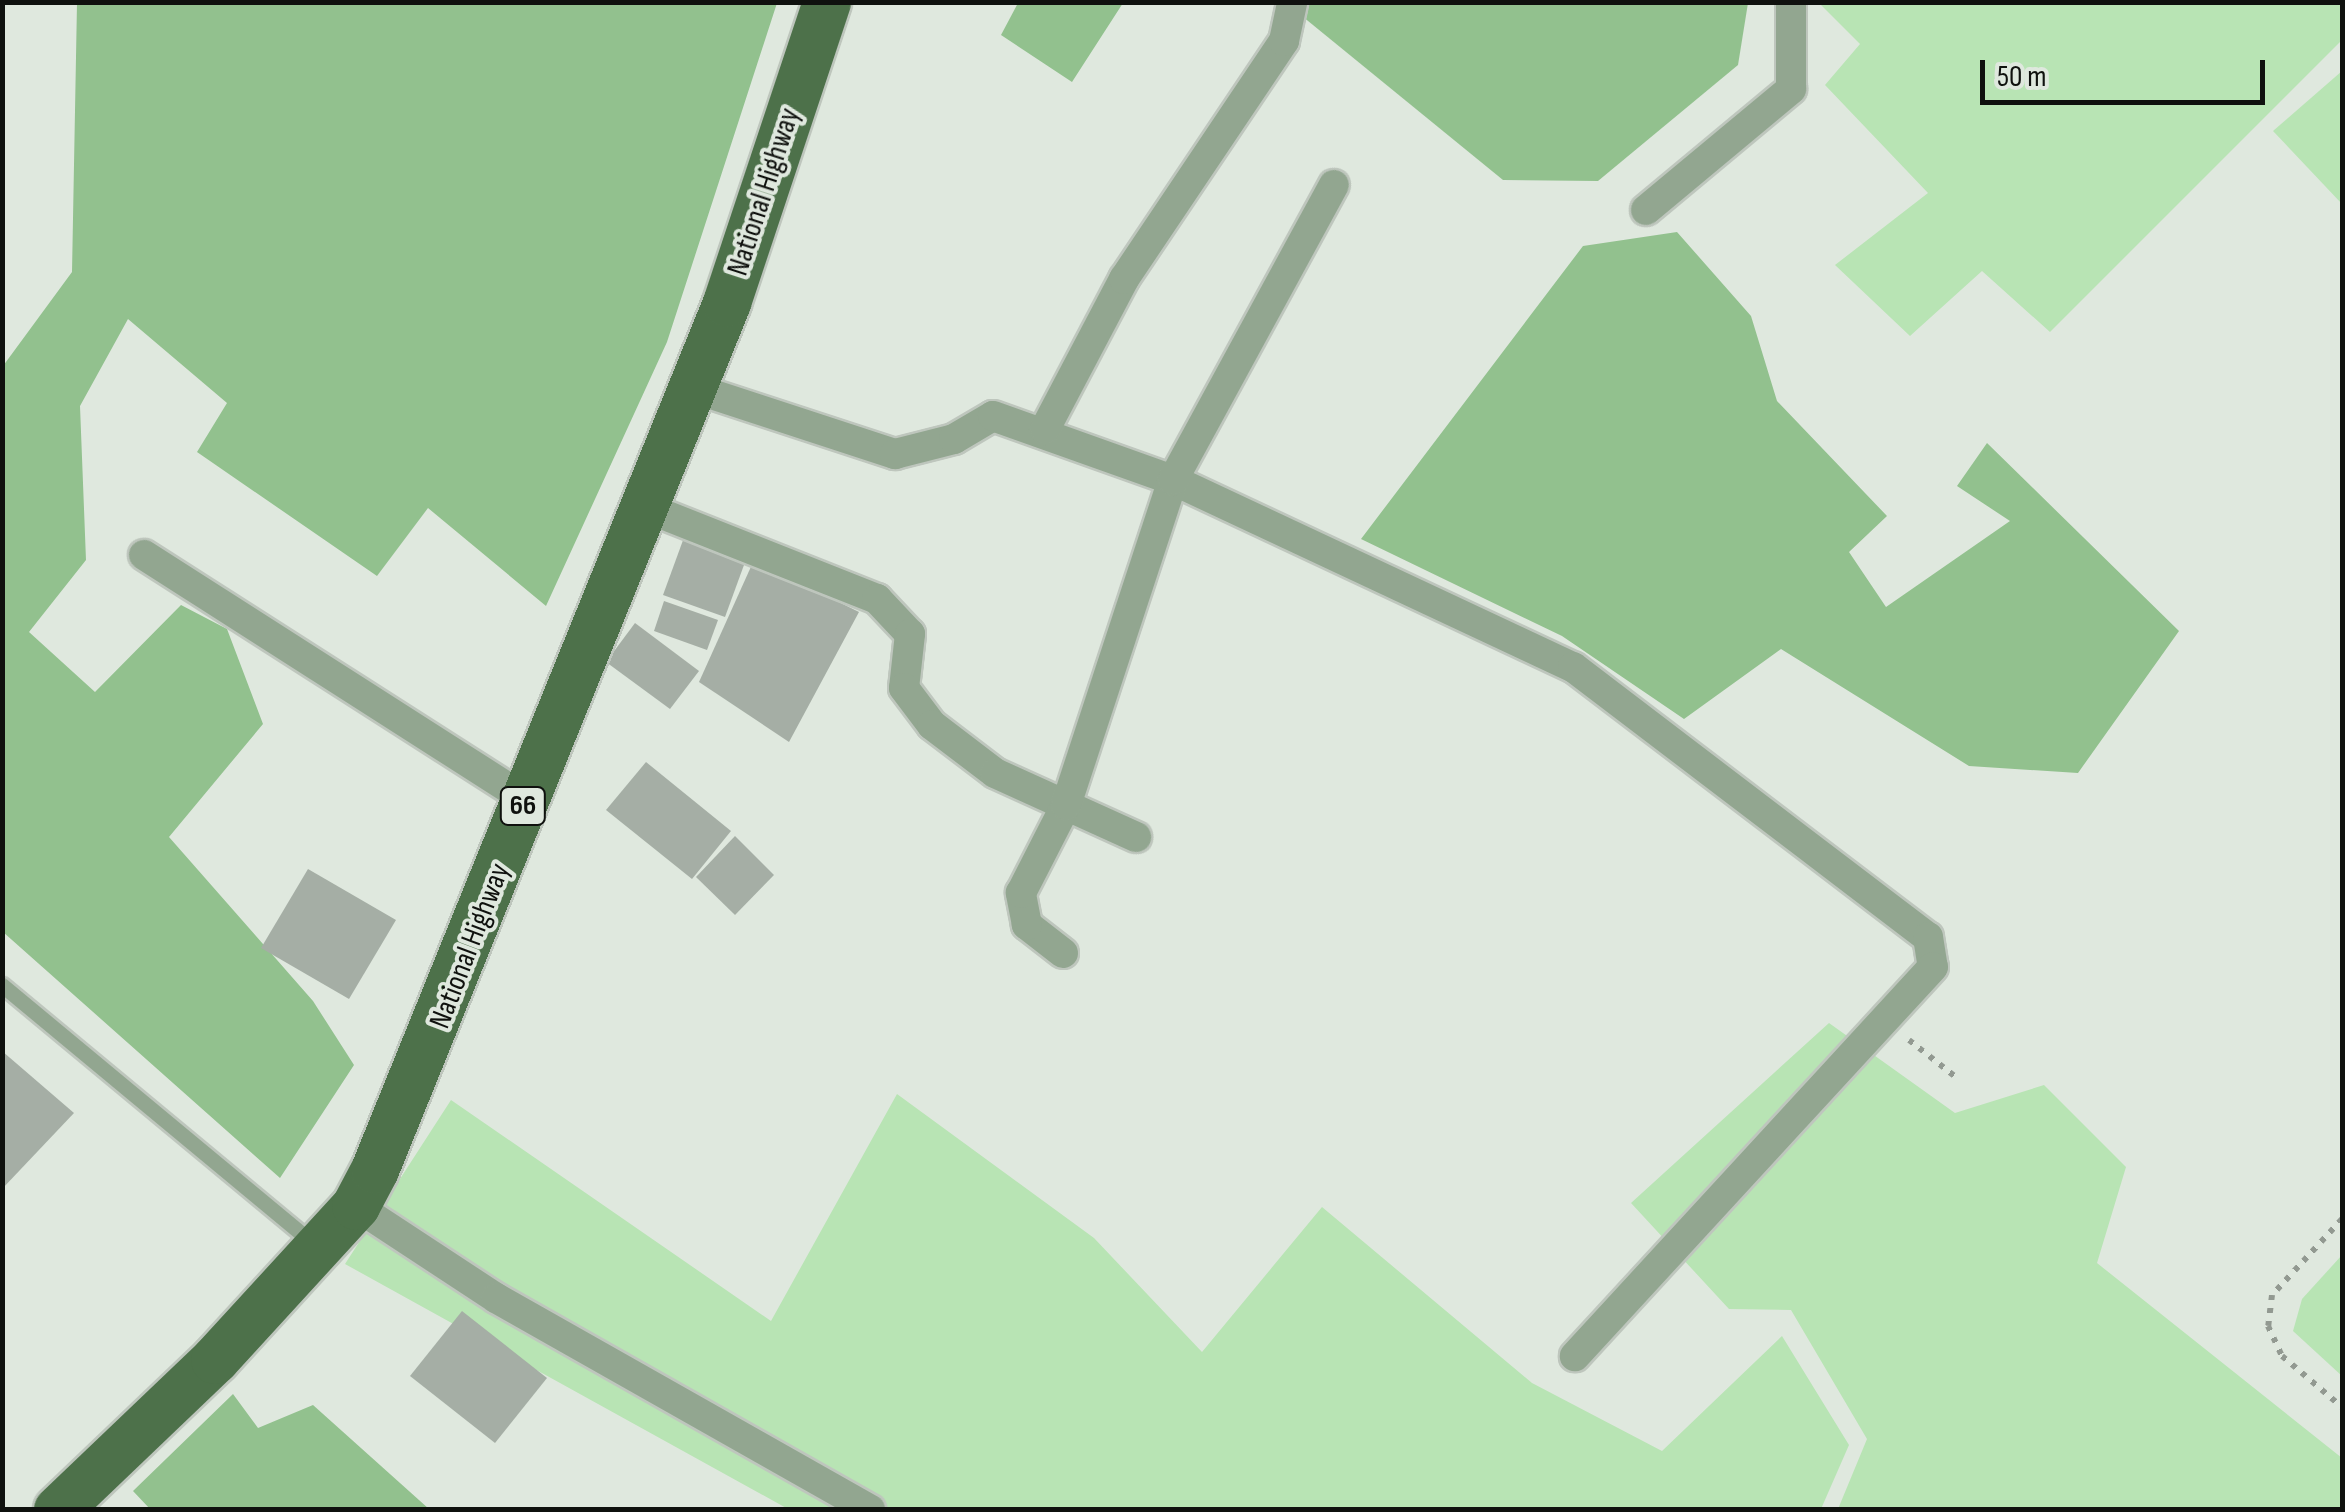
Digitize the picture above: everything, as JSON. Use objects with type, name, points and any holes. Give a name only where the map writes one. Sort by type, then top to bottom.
[{"type":"main road","name":"National Highway","points":[[58,1510],[356,1206],[422,1072],[525,800],[693,388],[827,2]]},
{"type":"street","points":[[1045,429],[1124,279],[1284,41],[1292,2]]},
{"type":"street","points":[[1646,210],[1791,90],[1791,2]]},
{"type":"street","points":[[1062,953],[1027,925],[1021,893],[1066,805],[1173,480],[1334,185]]},
{"type":"street","points":[[693,388],[895,454],[993,416],[1045,429],[1173,480],[1574,668],[1916,924],[1934,952],[1933,966],[1575,1356]]},
{"type":"street","points":[[642,506],[888,606],[910,634],[910,702],[995,773],[1136,836]]},
{"type":"street","points":[[144,555],[525,800]]},
{"type":"street","points":[[356,1206],[496,1298],[870,1510]]},
{"type":"lane","points":[[2,984],[317,1246]]},
{"type":"path","points":[[1883,1023],[1957,1078]]},
{"type":"path","points":[[2342,1219],[2272,1295],[2268,1326],[2282,1356],[2342,1407]]},
{"type":"green space","points":[[1018,2],[1123,3],[1072,82],[1001,35]]},
{"type":"green space","points":[[77,3],[777,3],[667,342],[546,606],[428,508],[377,576],[197,452],[227,403],[128,319],[80,406],[86,560],[29,632],[95,692],[181,605],[227,629],[263,724],[169,837],[313,1001],[354,1065],[280,1178],[3,932],[3,366],[72,272]]},
{"type":"green space","points":[[1286,3],[1748,3],[1738,65],[1598,181],[1503,180]]},
{"type":"green space","points":[[1819,3],[2342,3],[2342,40],[2050,332],[1982,271],[1910,336],[1835,265],[1928,193],[1825,85],[1860,44]]},
{"type":"green space","points":[[2342,71],[2342,204],[2273,131]]},
{"type":"green space","points":[[1677,232],[1751,316],[1777,401],[1887,516],[1849,552],[1886,607],[2010,521],[1957,486],[1987,443],[2179,631],[2078,773],[1969,766],[1781,649],[1684,719],[1562,636],[1361,539],[1583,246]]},
{"type":"green space","points":[[1829,1023],[1955,1113],[2044,1085],[2126,1167],[2097,1263],[2342,1458],[2342,1509],[1838,1509],[1867,1439],[1791,1310],[1729,1309],[1631,1203]]},
{"type":"green space","points":[[897,1094],[1094,1238],[1202,1352],[1322,1207],[1532,1383],[1662,1451],[1782,1336],[1849,1445],[1821,1509],[788,1509],[345,1264],[451,1100],[771,1321]]},
{"type":"green space","points":[[2342,1255],[2342,1376],[2293,1331],[2302,1299]]},
{"type":"green space","points":[[233,1394],[258,1428],[313,1405],[429,1509],[150,1509],[133,1491]]},
{"type":"building","points":[[686,532],[748,554],[725,617],[663,595]]},
{"type":"building","points":[[754,560],[859,612],[789,742],[699,682]]},
{"type":"building","points":[[664,601],[718,620],[707,650],[654,631]]},
{"type":"building","points":[[635,623],[699,671],[670,709],[606,662]]},
{"type":"building","points":[[646,762],[731,831],[692,879],[606,810]]},
{"type":"building","points":[[735,836],[774,875],[735,915],[696,877]]},
{"type":"building","points":[[308,869],[396,920],[349,999],[261,948]]},
{"type":"building","points":[[2,1051],[74,1113],[2,1189]]},
{"type":"building","points":[[462,1311],[547,1378],[495,1443],[410,1376]]}]
